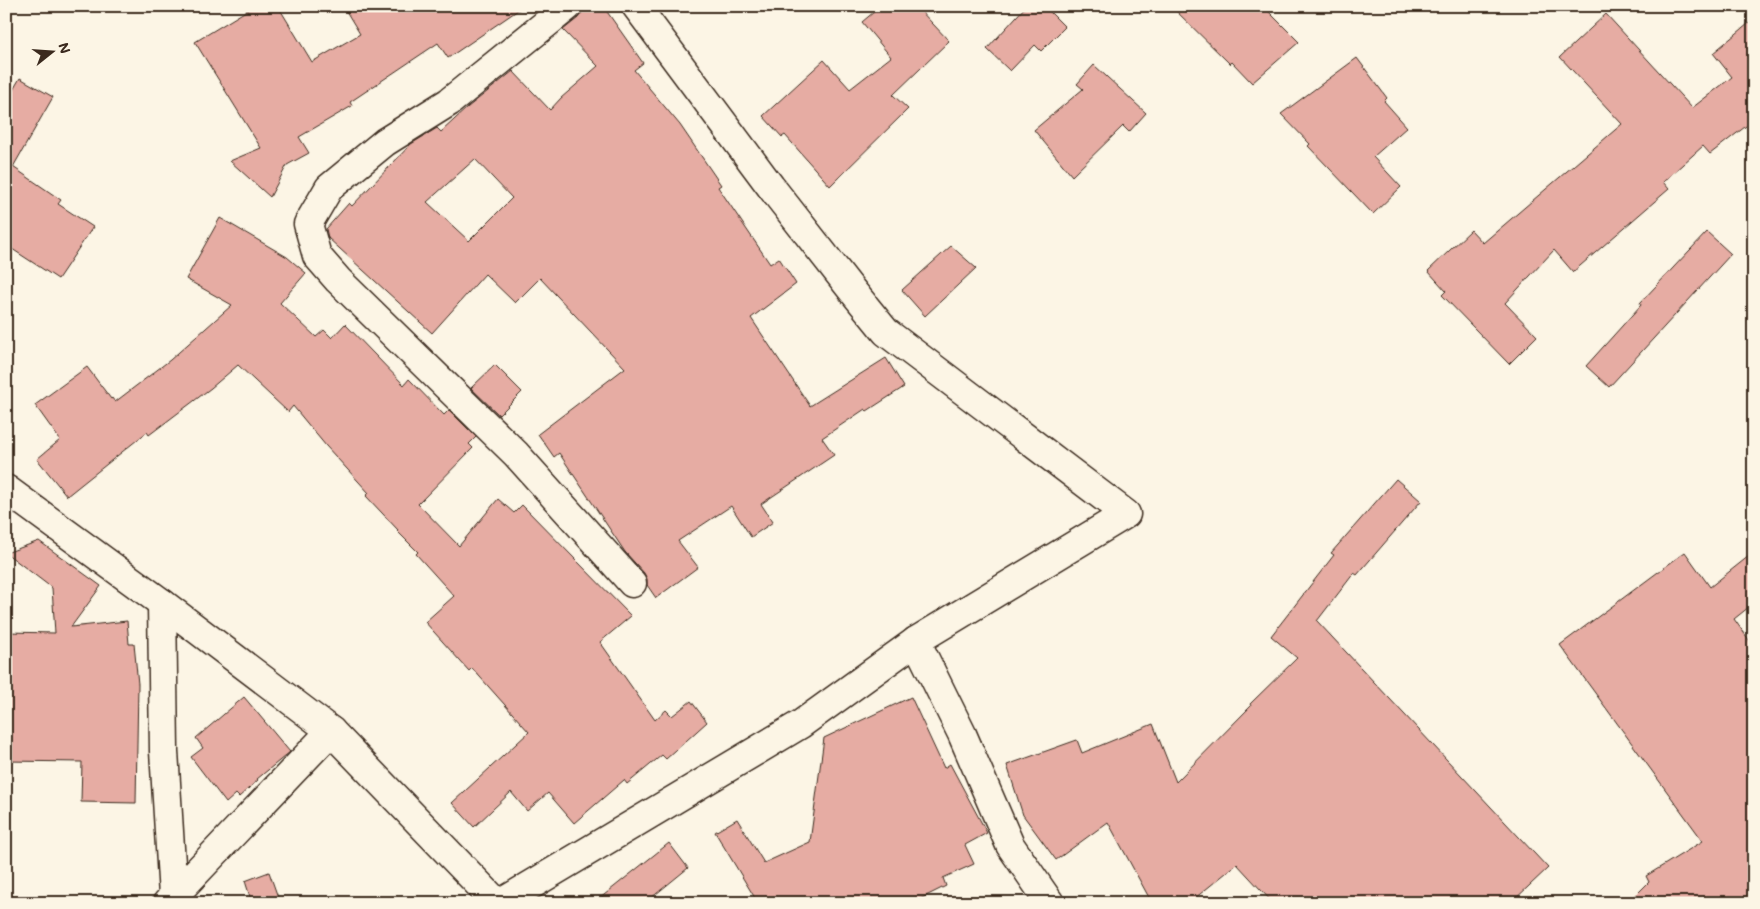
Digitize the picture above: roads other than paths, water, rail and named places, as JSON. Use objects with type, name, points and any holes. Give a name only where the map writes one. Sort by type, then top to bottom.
[{"type":"street","points":[[568,6],[448,102],[385,142],[329,188],[308,224],[317,256],[338,280],[516,454],[632,583]]},
{"type":"street","points":[[501,903],[801,724],[916,641],[1126,514],[886,332],[771,187],[636,6]]},
{"type":"street","points":[[6,489],[162,603],[331,731],[497,903]]},
{"type":"street","points":[[162,603],[164,751],[170,900]]},
{"type":"street","points":[[916,641],[962,734],[1010,845],[1050,903]]},
{"type":"street","points":[[170,900],[331,731]]}]
